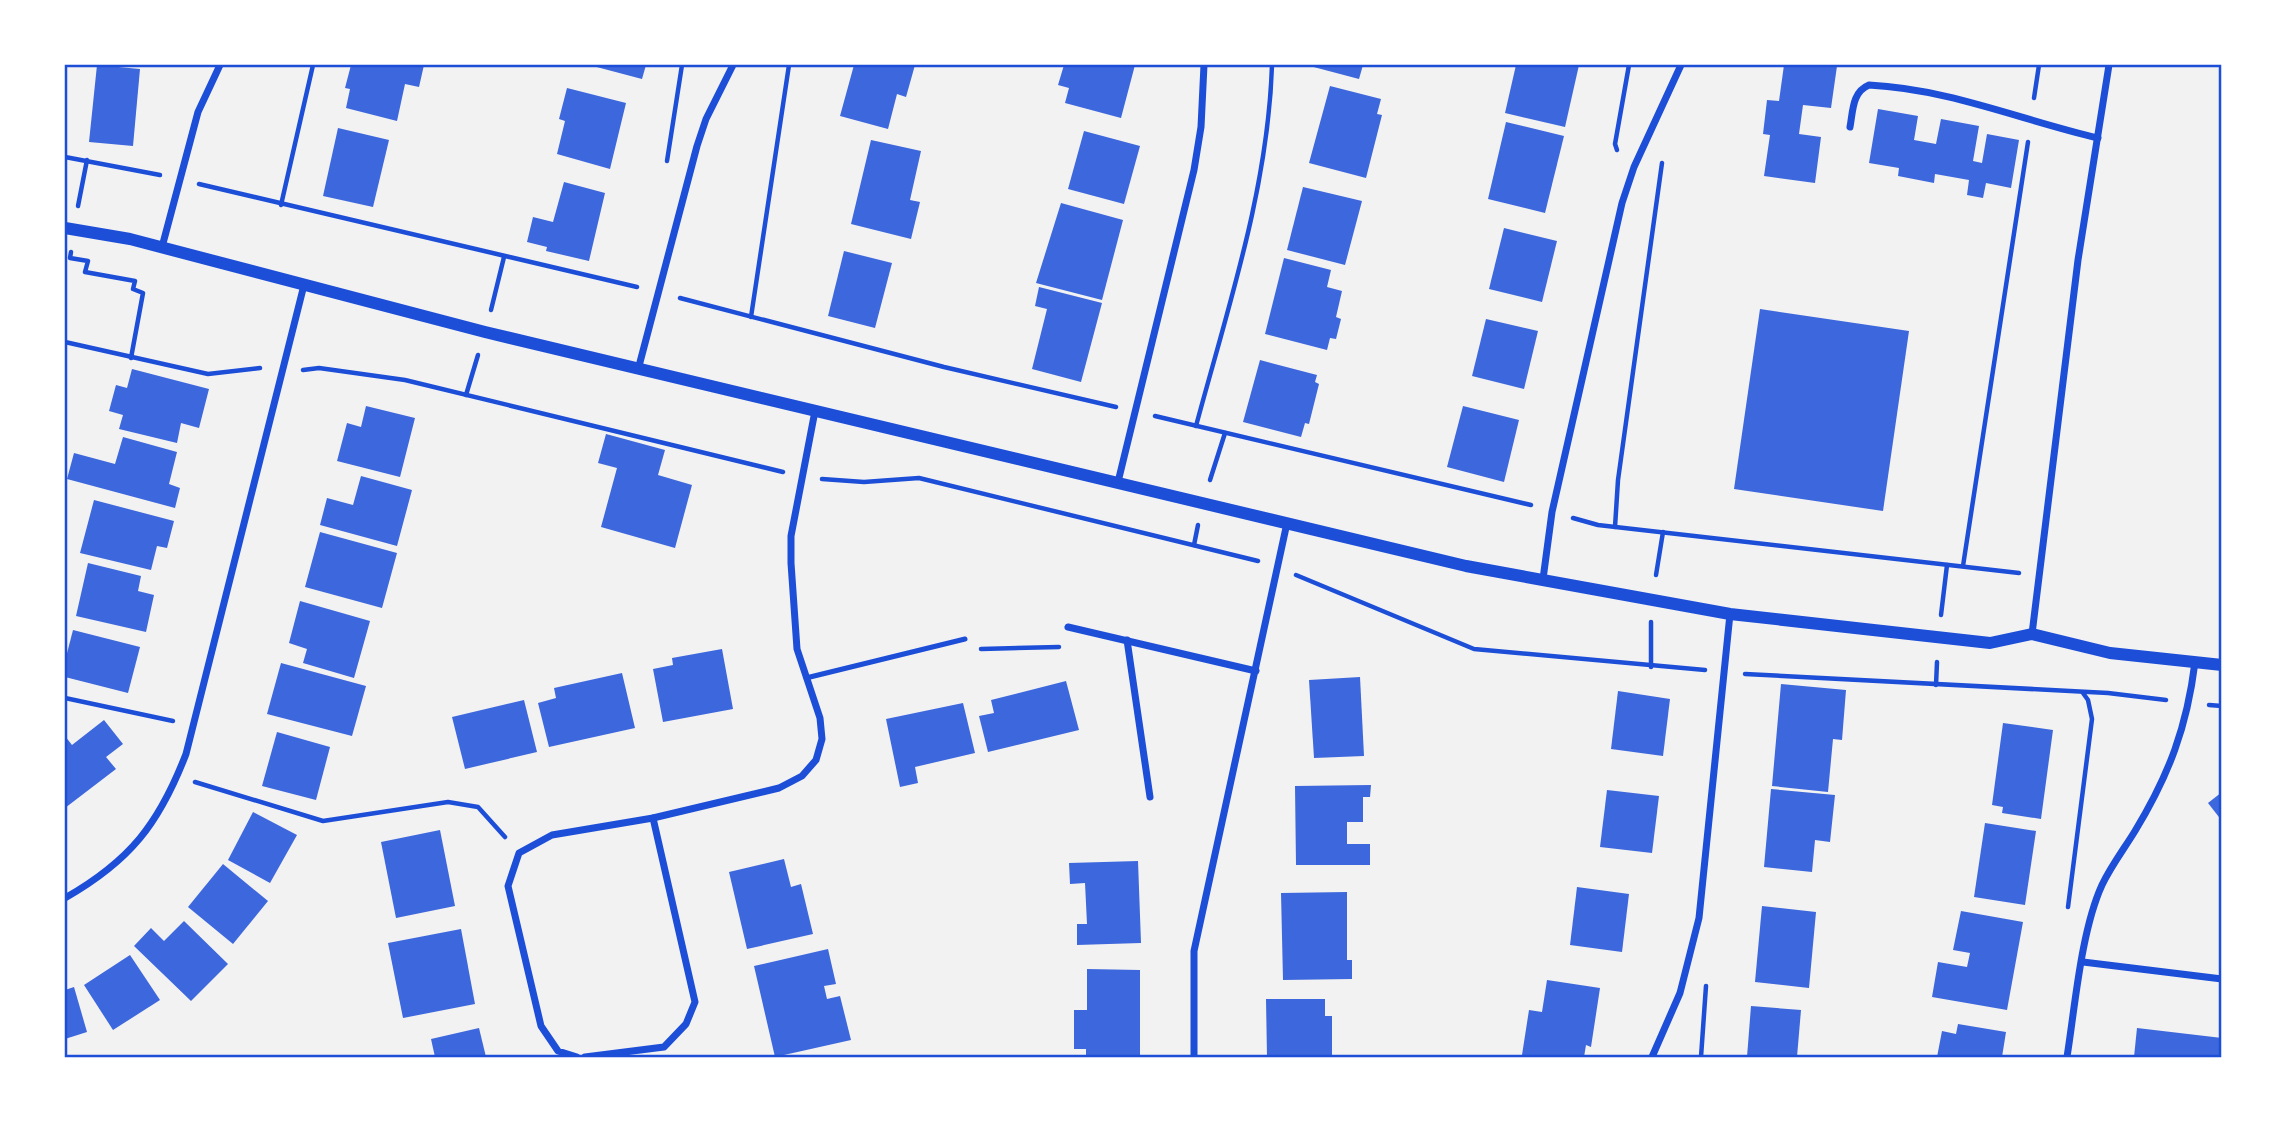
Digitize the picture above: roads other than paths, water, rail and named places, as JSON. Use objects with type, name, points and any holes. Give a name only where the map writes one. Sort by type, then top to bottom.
[{"type":"street","points":[[162,247],[198,112],[220,65]]},
{"type":"street","points":[[639,366],[703,128],[733,65]]},
{"type":"street","points":[[1118,482],[1133,411],[1194,170],[1201,127],[1204,65]]},
{"type":"street","points":[[1543,579],[1552,512],[1627,187],[1681,65]]},
{"type":"street","points":[[2032,634],[2078,260],[2109,65]]},
{"type":"street","points":[[1850,127],[1855,98],[1861,88],[1869,85],[1959,97],[2031,122],[2098,138]]},
{"type":"street","points":[[65,228],[162,247],[485,332],[639,366],[1388,549],[1730,614],[1990,643],[2032,634],[2110,653],[2222,665]]},
{"type":"street","points":[[65,898],[108,872],[131,851],[165,803],[178,777],[194,726],[304,285]]},
{"type":"street","points":[[577,1057],[558,1051],[541,1026],[508,886],[519,853],[552,835],[653,818],[779,788],[802,776],[816,760],[822,739],[820,718],[797,649],[790,563],[791,536],[815,411]]},
{"type":"street","points":[[1194,1057],[1194,951],[1287,523]]},
{"type":"street","points":[[1652,1057],[1680,993],[1699,918],[1730,614]]},
{"type":"street","points":[[1068,627],[1256,671]]},
{"type":"street","points":[[1127,640],[1150,797]]},
{"type":"street","points":[[2067,1057],[2083,962],[2101,888],[2161,784],[2184,729],[2195,662]]},
{"type":"street","points":[[585,1057],[664,1047],[686,1024],[695,1002],[653,818]]},
{"type":"street","points":[[2083,962],[2222,979]]},
{"type":"lane","points":[[806,678],[965,639]]}]
